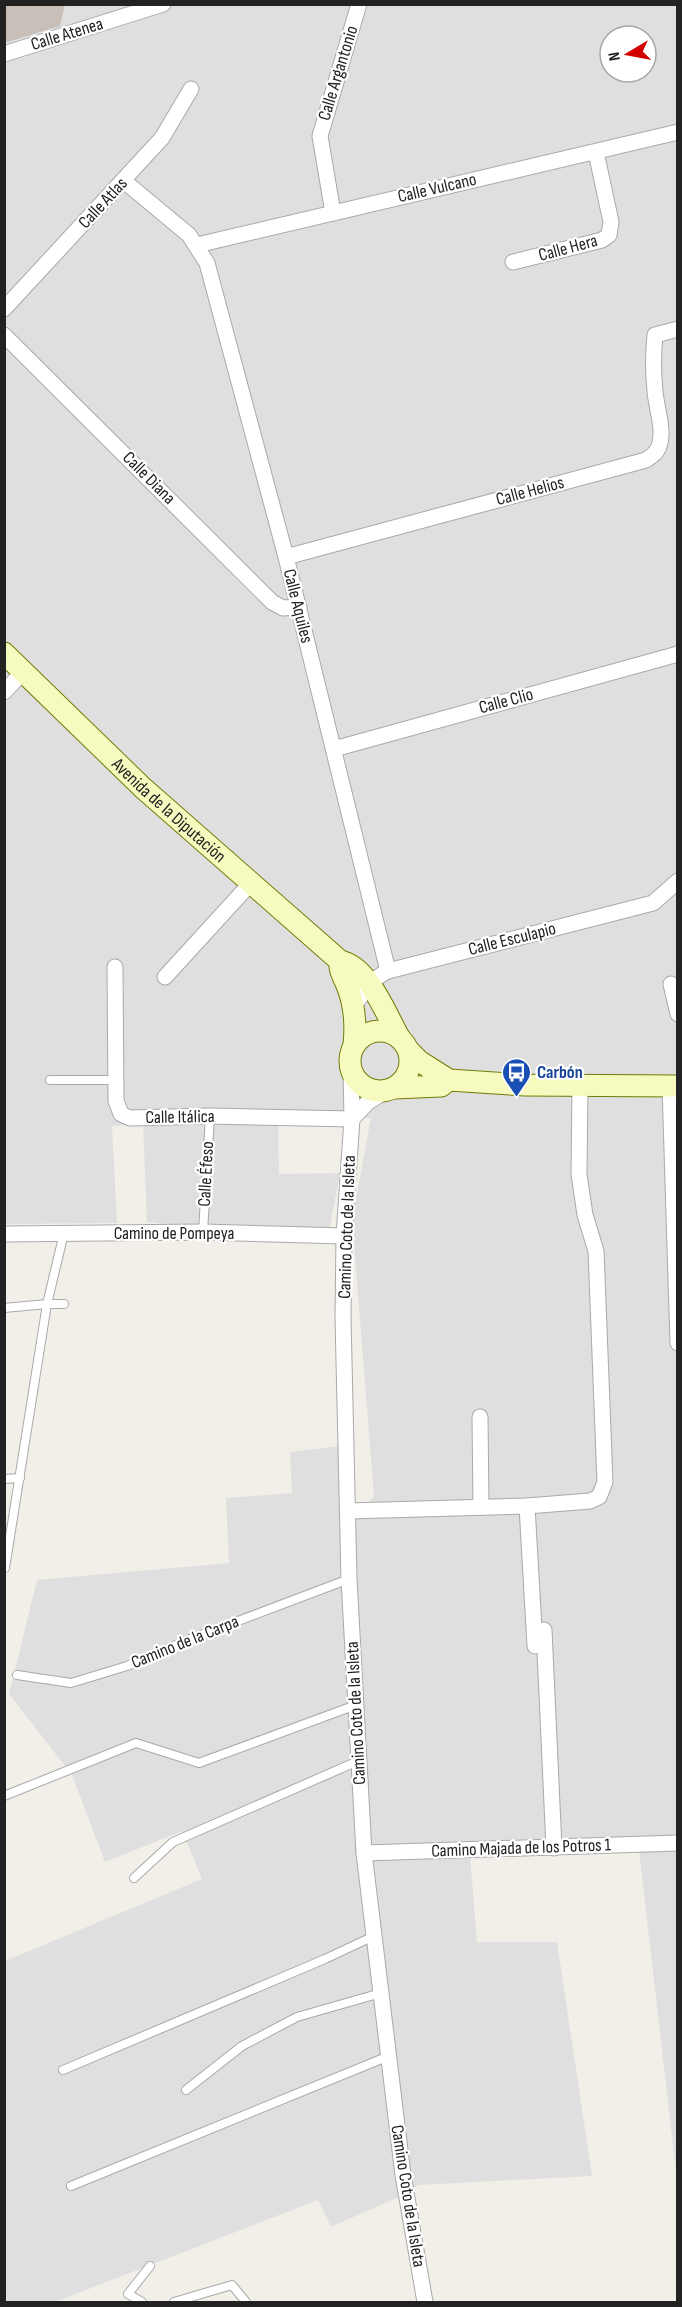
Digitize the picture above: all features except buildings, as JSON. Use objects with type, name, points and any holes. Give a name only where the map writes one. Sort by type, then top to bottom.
[{"type":"street","name":"Calle Atenea","points":[[4,54],[163,4]]},
{"type":"street","name":"Calle Argantonio","points":[[333,213],[320,136],[359,4]]},
{"type":"street","name":"Calle Atlas","points":[[4,309],[162,138],[191,89]]},
{"type":"street","name":"Calle Vulcano","points":[[197,245],[678,132]]},
{"type":"street","name":"Calle Hera","points":[[513,262],[602,240],[609,235],[611,222],[596,152]]},
{"type":"street","points":[[124,181],[189,235],[197,245]]},
{"type":"street","name":"Calle Aquiles","points":[[197,245],[207,262],[286,557],[388,971]]},
{"type":"street","name":"Calle Helios","points":[[286,557],[646,460],[654,454],[661,438],[653,367],[655,335],[678,329]]},
{"type":"street","name":"Calle Diana","points":[[4,335],[272,602],[283,608],[298,608]]},
{"type":"street","name":"Avenida de la Diputación","points":[[4,653],[143,788],[340,961],[348,962],[370,985],[404,1044],[419,1061],[449,1080],[525,1085],[674,1086]]},
{"type":"street","name":"Calle Clio","points":[[334,749],[678,654]]},
{"type":"street","points":[[4,692],[22,672]]},
{"type":"street","name":"Calle Esculapio","points":[[353,1007],[379,975],[388,971],[653,903],[678,881]]},
{"type":"street","points":[[165,977],[250,884]]},
{"type":"street","points":[[340,961],[339,969],[348,988],[353,1007],[356,1026],[354,1046]]},
{"type":"street","name":"Calle Itálica","points":[[115,967],[116,1106],[118,1111],[126,1117],[352,1119]]},
{"type":"street","points":[[671,984],[678,1014]]},
{"type":"street","points":[[352,1119],[368,1102],[390,1090],[407,1076],[410,1068],[404,1044],[383,1030],[375,1031],[359,1038],[354,1046],[351,1053],[351,1071],[361,1085],[369,1089],[390,1090]]},
{"type":"street","name":"Camino Coto de la Isleta","points":[[351,1071],[352,1119],[344,1236],[343,1317],[349,1579],[358,1761],[364,1853],[388,2056],[403,2175],[425,2302]]},
{"type":"street","name":"Avenida de la Diputación","points":[[390,1090],[441,1086],[449,1080]]},
{"type":"street","points":[[348,1512],[527,1506],[590,1501],[599,1497],[604,1487],[596,1251],[585,1215],[579,1174],[580,1086]]},
{"type":"street","points":[[674,1086],[678,1342]]},
{"type":"street","name":"Camino de Pompeya","points":[[4,1234],[203,1232],[344,1236]]},
{"type":"street","points":[[480,1417],[481,1507]]},
{"type":"street","points":[[527,1506],[538,1717]]},
{"type":"street","points":[[544,1630],[554,1848]]},
{"type":"street","name":"Camino Majada de los Potros 1","points":[[364,1853],[678,1843]]},
{"type":"lane","points":[[50,1080],[116,1080]]},
{"type":"lane","name":"Calle Éfeso","points":[[203,1232],[210,1116]]},
{"type":"lane","points":[[5,1568],[47,1304],[64,1233]]},
{"type":"lane","points":[[4,1308],[64,1304]]},
{"type":"lane","points":[[4,1479],[20,1478]]},
{"type":"lane","name":"Camino de la Carpa","points":[[17,1676],[71,1683],[128,1666],[185,1641],[349,1579]]},
{"type":"lane","points":[[4,1796],[136,1743],[200,1763],[356,1705]]},
{"type":"lane","points":[[134,1878],[173,1842],[358,1761]]},
{"type":"lane","points":[[63,2070],[374,1936]]},
{"type":"lane","points":[[186,2090],[242,2046],[297,2017],[381,1993]]},
{"type":"lane","points":[[71,2186],[388,2056]]},
{"type":"lane","points":[[142,2302],[128,2294],[150,2266]]},
{"type":"lane","points":[[174,2302],[232,2285],[246,2302]]},
{"type":"shaded area","points":[[5,5],[677,5],[677,2180],[639,1850],[470,1855],[477,1942],[557,1942],[592,2176],[418,2185],[405,2194],[331,2227],[318,2200],[55,2302],[5,2302],[5,1961],[202,1879],[182,1831],[105,1862],[72,1775],[9,1694],[37,1580],[229,1563],[226,1498],[292,1493],[290,1452],[340,1446],[343,1533],[374,1496],[352,1219],[371,1118],[278,1125],[279,1174],[340,1173],[327,1242],[147,1222],[143,1125],[112,1126],[117,1223],[5,1224]]},
{"type":"place","name":"Carbón","points":[[516,1098]]}]
